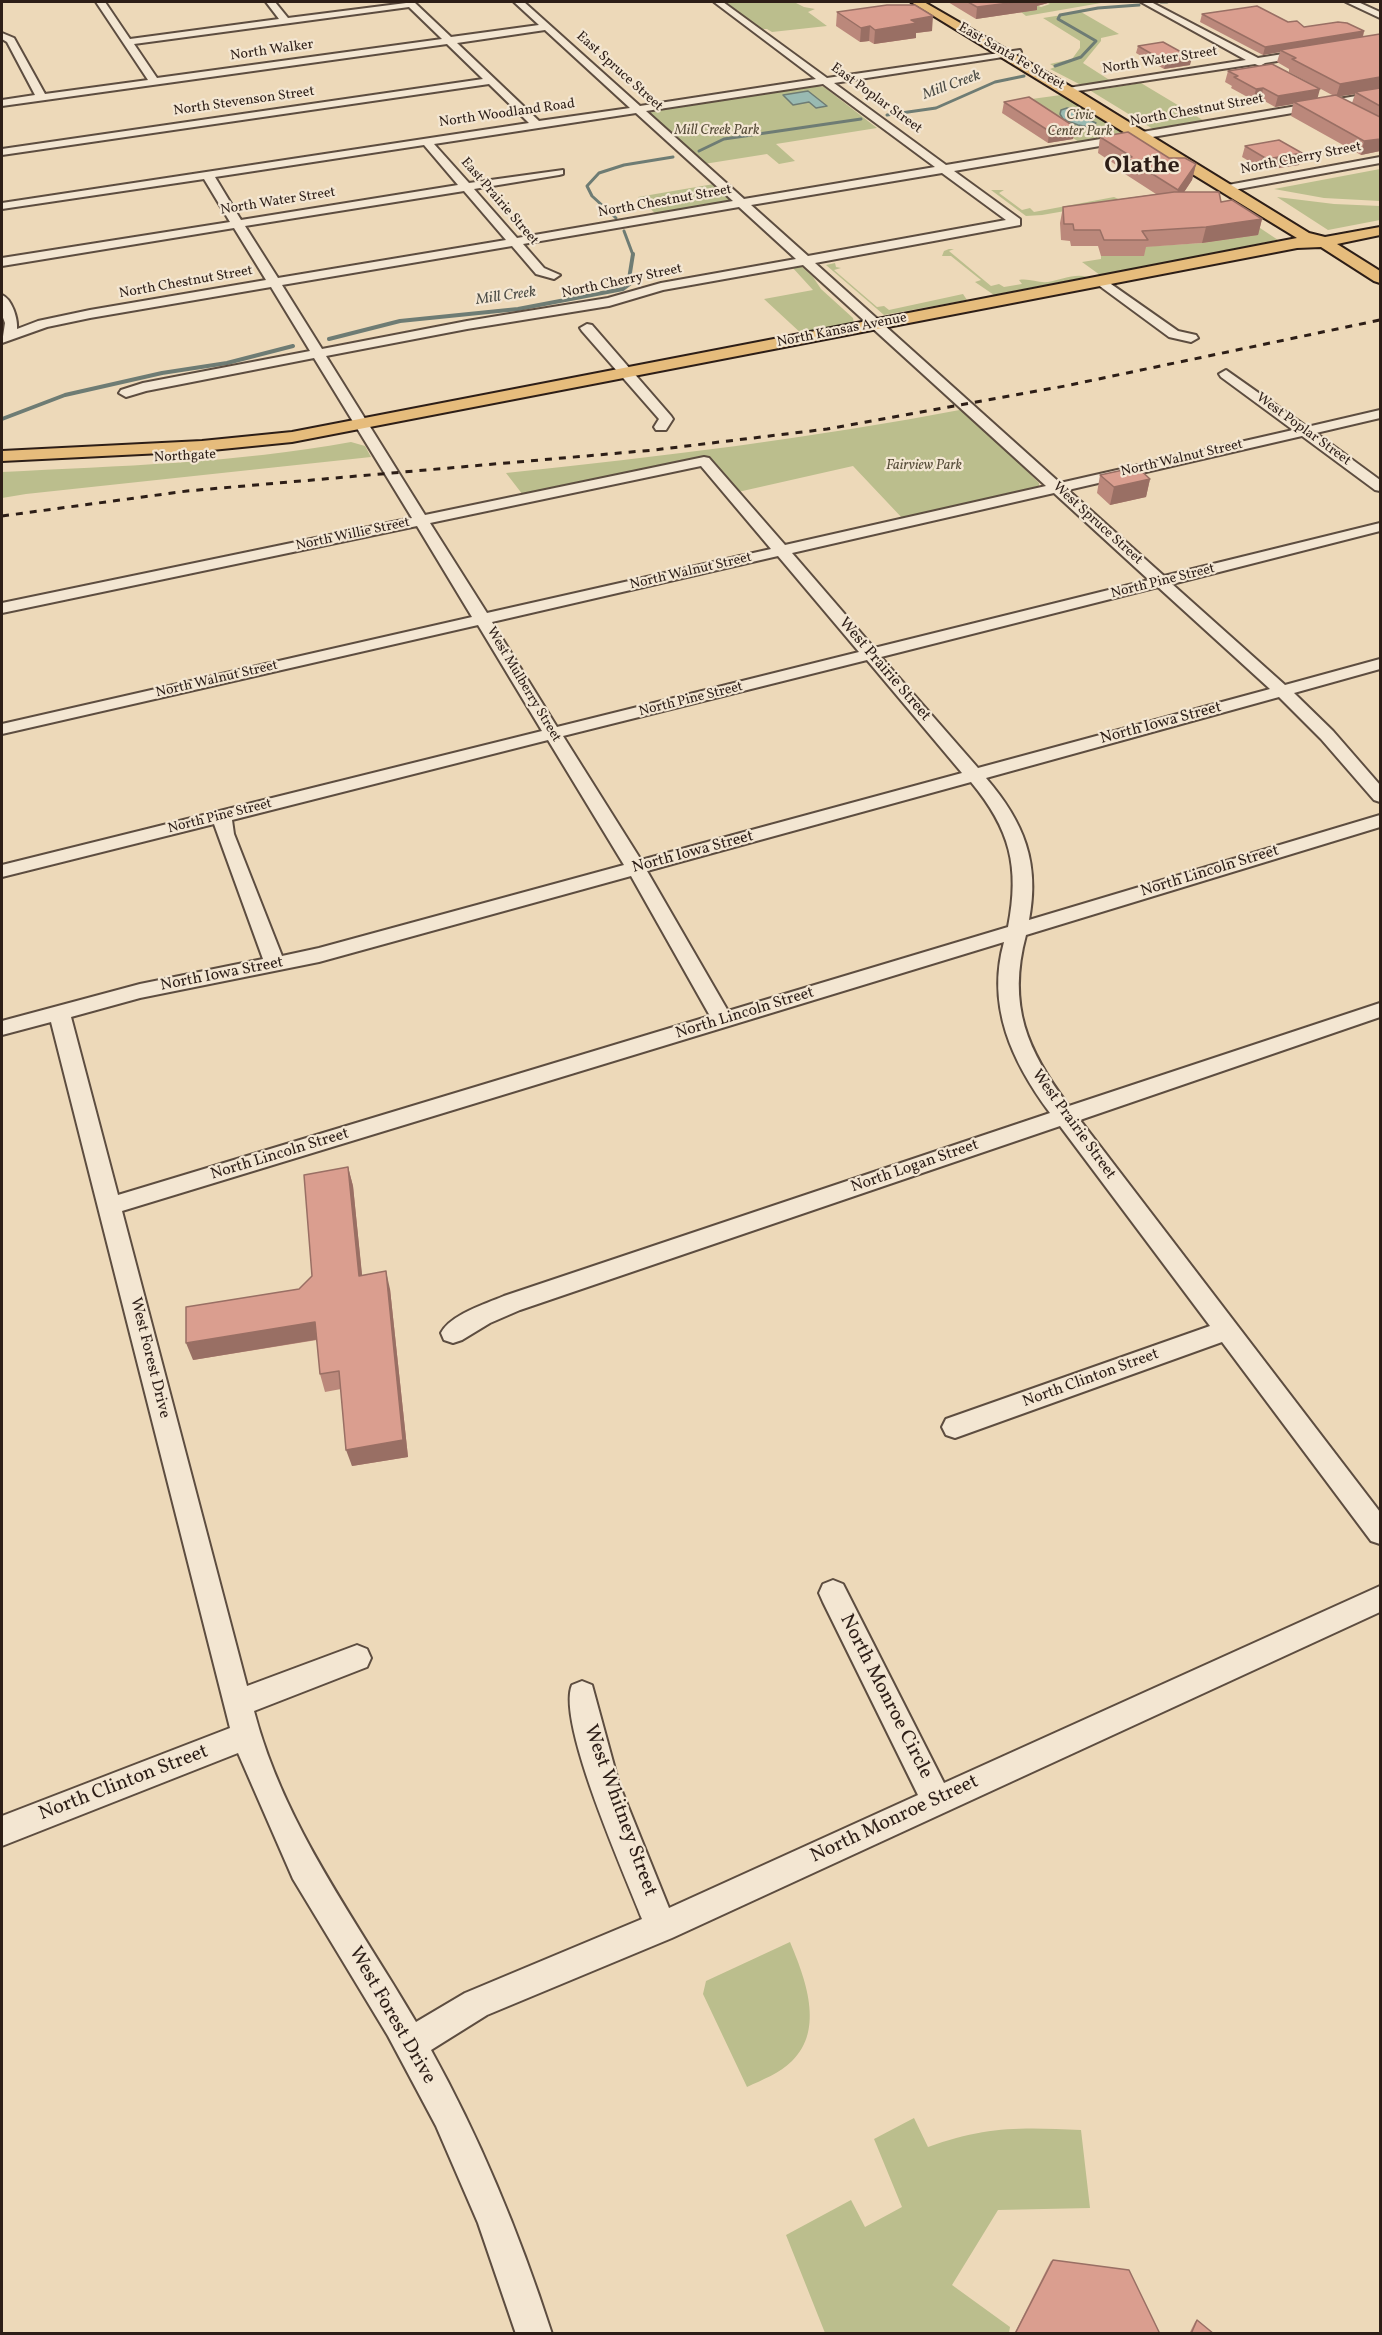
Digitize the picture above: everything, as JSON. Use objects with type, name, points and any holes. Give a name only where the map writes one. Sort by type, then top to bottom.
[{"type":"main road","name":"East Santa Fe Street","points":[[917,2],[1016,52],[1234,187],[1304,236],[1324,242],[1380,278]]},
{"type":"main road","name":"East Santa Fe Street","points":[[933,2],[1002,54],[1074,90]]},
{"type":"main road","name":"North Kansas Avenue","points":[[364,429],[1106,285],[1297,243],[1324,242],[1380,231]]},
{"type":"main road","name":"Northgate","points":[[2,456],[233,444],[364,429]]},
{"type":"main road","name":"Northgate","points":[[2,467],[216,456],[300,447],[364,429]]},
{"type":"street","points":[[101,2],[154,81]]},
{"type":"street","points":[[270,2],[286,21]]},
{"type":"street","name":"East Spruce Street","points":[[519,2],[806,261]]},
{"type":"street","name":"East Poplar Street","points":[[718,2],[1016,220]]},
{"type":"street","points":[[1145,2],[1271,69]]},
{"type":"street","points":[[1351,2],[1380,15]]},
{"type":"street","points":[[127,42],[411,3],[536,124]]},
{"type":"street","name":"North Walker","points":[[2,103],[547,27]]},
{"type":"street","points":[[2,36],[10,40],[41,97]]},
{"type":"street","name":"North Water Street","points":[[1074,90],[1320,51]]},
{"type":"street","name":"North Woodland Road","points":[[2,206],[1016,52]]},
{"type":"street","name":"North Stevenson Street","points":[[2,152],[491,81]]},
{"type":"street","points":[[1322,95],[1352,111]]},
{"type":"street","name":"North Chestnut Street","points":[[6,337],[43,324],[1380,95]]},
{"type":"street","name":"East Prairie Street","points":[[426,141],[540,271],[554,275]]},
{"type":"street","name":"North Cherry Street","points":[[1234,187],[1380,160]]},
{"type":"street","name":"North Water Street","points":[[2,262],[559,172]]},
{"type":"street","name":"West Mulberry Street","points":[[207,174],[636,868],[723,1021]]},
{"type":"street","name":"North Cherry Street","points":[[126,393],[143,387],[317,353],[609,302],[661,287],[1007,225],[1016,220]]},
{"type":"street","name":"West Spruce Street","points":[[806,261],[1282,691],[1327,735],[1380,796]]},
{"type":"street","points":[[1106,285],[1174,334],[1191,338]]},
{"type":"street","points":[[2,299],[11,323],[6,337]]},
{"type":"street","points":[[587,328],[666,419],[661,427]]},
{"type":"street","name":"West Poplar Street","points":[[1226,374],[1380,487]]},
{"type":"street","name":"North Walnut Street","points":[[2,729],[1380,414]]},
{"type":"street","name":"North Willie Street","points":[[2,608],[704,460]]},
{"type":"street","name":"West Prairie Street","points":[[704,460],[975,775],[1005,814],[1016,839],[1025,885],[1007,975],[1010,1008],[1019,1043],[1038,1081],[1380,1532]]},
{"type":"street","name":"North Pine Street","points":[[2,871],[1380,527]]},
{"type":"street","name":"North Iowa Street","points":[[2,1028],[140,991],[320,955],[1380,664]]},
{"type":"street","points":[[222,817],[225,834],[275,964]]},
{"type":"street","name":"North Lincoln Street","points":[[110,1206],[1380,820]]},
{"type":"street","name":"North Logan Street","points":[[453,1333],[481,1316],[512,1303],[1380,1010]]},
{"type":"street","name":"West Forest Drive","points":[[59,1012],[246,1736],[280,1820],[314,1886],[411,2044],[447,2113],[488,2204],[534,2334]]},
{"type":"street","name":"North Clinton Street","points":[[955,1428],[1226,1330]]},
{"type":"street","name":"North Monroe Circle","points":[[833,1593],[937,1801]]},
{"type":"street","name":"North Monroe Street","points":[[411,2044],[476,2004],[661,1927],[1380,1599]]},
{"type":"street","points":[[237,1704],[357,1658]]},
{"type":"street","name":"West Whitney Street","points":[[582,1695],[586,1721],[603,1778],[661,1927]]},
{"type":"street","name":"North Clinton Street","points":[[2,1831],[246,1736]]},
{"type":"green space","points":[[724,2],[794,2],[815,9],[808,12],[827,26],[772,32],[761,29]]},
{"type":"green space","points":[[1026,2],[1041,7],[1050,4],[1045,2],[1101,3],[1026,16],[1021,12],[1037,9]]},
{"type":"green space","points":[[1081,12],[1119,34],[1101,38],[1083,63],[1111,81],[1081,85],[1050,69],[1055,67],[1050,64],[1072,59],[1080,48],[1080,41],[1043,18]]},
{"type":"green space","name":"Civic Center Park","points":[[1141,83],[1206,122],[1153,129],[1091,91]]},
{"type":"green space","name":"Mill Creek Park","points":[[817,86],[824,87],[877,128],[776,144],[795,161],[779,164],[767,154],[704,164],[649,114],[652,110]]},
{"type":"green space","name":"Civic Center Park","points":[[1068,95],[1128,132],[1082,144],[1017,101]]},
{"type":"green space","points":[[1380,169],[1380,201],[1324,198],[1274,189]]},
{"type":"green space","points":[[714,184],[732,200],[731,204],[658,216],[638,197]]},
{"type":"green space","points":[[991,190],[1004,190],[999,193],[1022,210],[1030,208],[1034,212],[1114,197],[1123,201],[1026,216]]},
{"type":"green space","points":[[1277,197],[1334,204],[1380,206],[1380,220],[1328,230]]},
{"type":"green space","points":[[1248,220],[1278,240],[1100,275],[1082,262],[1101,259],[1101,256],[1144,256],[1139,247],[1202,243],[1256,235]]},
{"type":"green space","points":[[954,249],[949,251],[991,286],[999,284],[1004,287],[1022,284],[1019,280],[1048,282],[1073,276],[1087,277],[994,295],[975,282],[981,280],[951,256],[942,256],[944,251]]},
{"type":"green space","points":[[835,263],[836,267],[841,268],[834,270],[877,307],[884,306],[889,310],[963,294],[967,300],[884,315],[826,265]]},
{"type":"green space","points":[[801,266],[813,277],[821,289],[853,318],[854,324],[803,335],[764,299],[813,290],[792,267]]},
{"type":"green space","name":"Fairview Park","points":[[965,409],[1039,483],[1039,486],[904,520],[853,466],[738,492],[708,457],[523,495],[506,473],[736,446]]},
{"type":"green space","points":[[351,442],[365,446],[371,457],[2,498],[2,472],[221,459]]},
{"type":"green space","points":[[790,1942],[806,1987],[810,2019],[808,2034],[802,2048],[792,2061],[771,2076],[747,2087],[703,1994],[706,1981]]},
{"type":"green space","points":[[914,2118],[928,2147],[968,2135],[1004,2130],[1040,2128],[1081,2130],[1090,2208],[998,2210],[952,2285],[1010,2327],[1009,2333],[825,2333],[786,2235],[851,2200],[865,2227],[902,2207],[874,2139]]},
{"type":"water","points":[[808,91],[827,106],[816,108],[809,102],[793,105],[783,95]]},
{"type":"water","points":[[1074,109],[1077,114],[1096,123],[1090,127],[1063,119],[1060,114],[1061,110]]},
{"type":"building","points":[[968,2],[1017,2],[977,7]]},
{"type":"building","points":[[887,5],[915,5],[933,16],[911,20],[917,23],[875,30],[870,26],[861,28],[837,12]]},
{"type":"building","points":[[1257,6],[1288,22],[1297,21],[1304,27],[1338,22],[1347,23],[1364,31],[1265,47],[1202,14]]},
{"type":"building","points":[[1380,34],[1380,77],[1340,84],[1292,59],[1296,58],[1280,50]]},
{"type":"building","points":[[1163,42],[1192,58],[1166,62],[1138,46]]},
{"type":"building","points":[[1272,64],[1320,89],[1278,96],[1263,88],[1256,89],[1234,77],[1238,76],[1228,71]]},
{"type":"building","points":[[1380,88],[1380,106],[1355,92]]},
{"type":"building","points":[[1336,95],[1380,117],[1380,139],[1364,141],[1294,102]]},
{"type":"building","points":[[1029,97],[1075,127],[1049,131],[1004,102]]},
{"type":"building","points":[[1128,132],[1169,158],[1185,158],[1196,164],[1178,190],[1127,158],[1132,157],[1100,137]]},
{"type":"building","points":[[1279,140],[1302,153],[1267,159],[1245,146]]},
{"type":"building","points":[[1174,192],[1219,192],[1221,202],[1232,200],[1262,219],[1206,227],[1142,231],[1148,240],[1104,240],[1100,230],[1074,230],[1073,224],[1064,224],[1063,207]]},
{"type":"building","points":[[1137,467],[1150,479],[1114,487],[1100,475]]},
{"type":"building","points":[[348,1167],[359,1276],[386,1271],[403,1440],[346,1450],[339,1371],[320,1374],[315,1322],[186,1343],[186,1307],[299,1289],[312,1276],[304,1175]]},
{"type":"building","points":[[1053,2260],[1129,2270],[1160,2334],[1015,2334]]},
{"type":"building","points":[[1197,2320],[1214,2334],[1191,2334]]},
{"type":"waterway","name":"Mill Creek","points":[[1161,2],[1167,2]]},
{"type":"waterway","name":"Mill Creek","points":[[1055,66],[1081,57],[1096,41],[1058,19],[1060,15],[1098,8],[1139,5]]},
{"type":"waterway","name":"Mill Creek","points":[[887,115],[936,108],[995,82],[1024,76]]},
{"type":"waterway","name":"Mill Creek","points":[[699,151],[724,139],[861,119]]},
{"type":"waterway","name":"Mill Creek","points":[[616,218],[592,196],[587,186],[599,173],[624,165],[673,157]]},
{"type":"waterway","name":"Mill Creek","points":[[624,231],[633,255]]},
{"type":"waterway","name":"Mill Creek","points":[[329,339],[400,321],[518,309],[623,289],[631,283],[629,279],[633,255]]},
{"type":"waterway","name":"Mill Creek","points":[[2,419],[65,395],[162,373],[227,363],[293,346]]},
{"type":"railway","points":[[2,516],[187,491],[654,450],[827,429],[1065,386],[1380,320]]},
{"type":"district","name":"Olathe","points":[[1142,168]]}]
